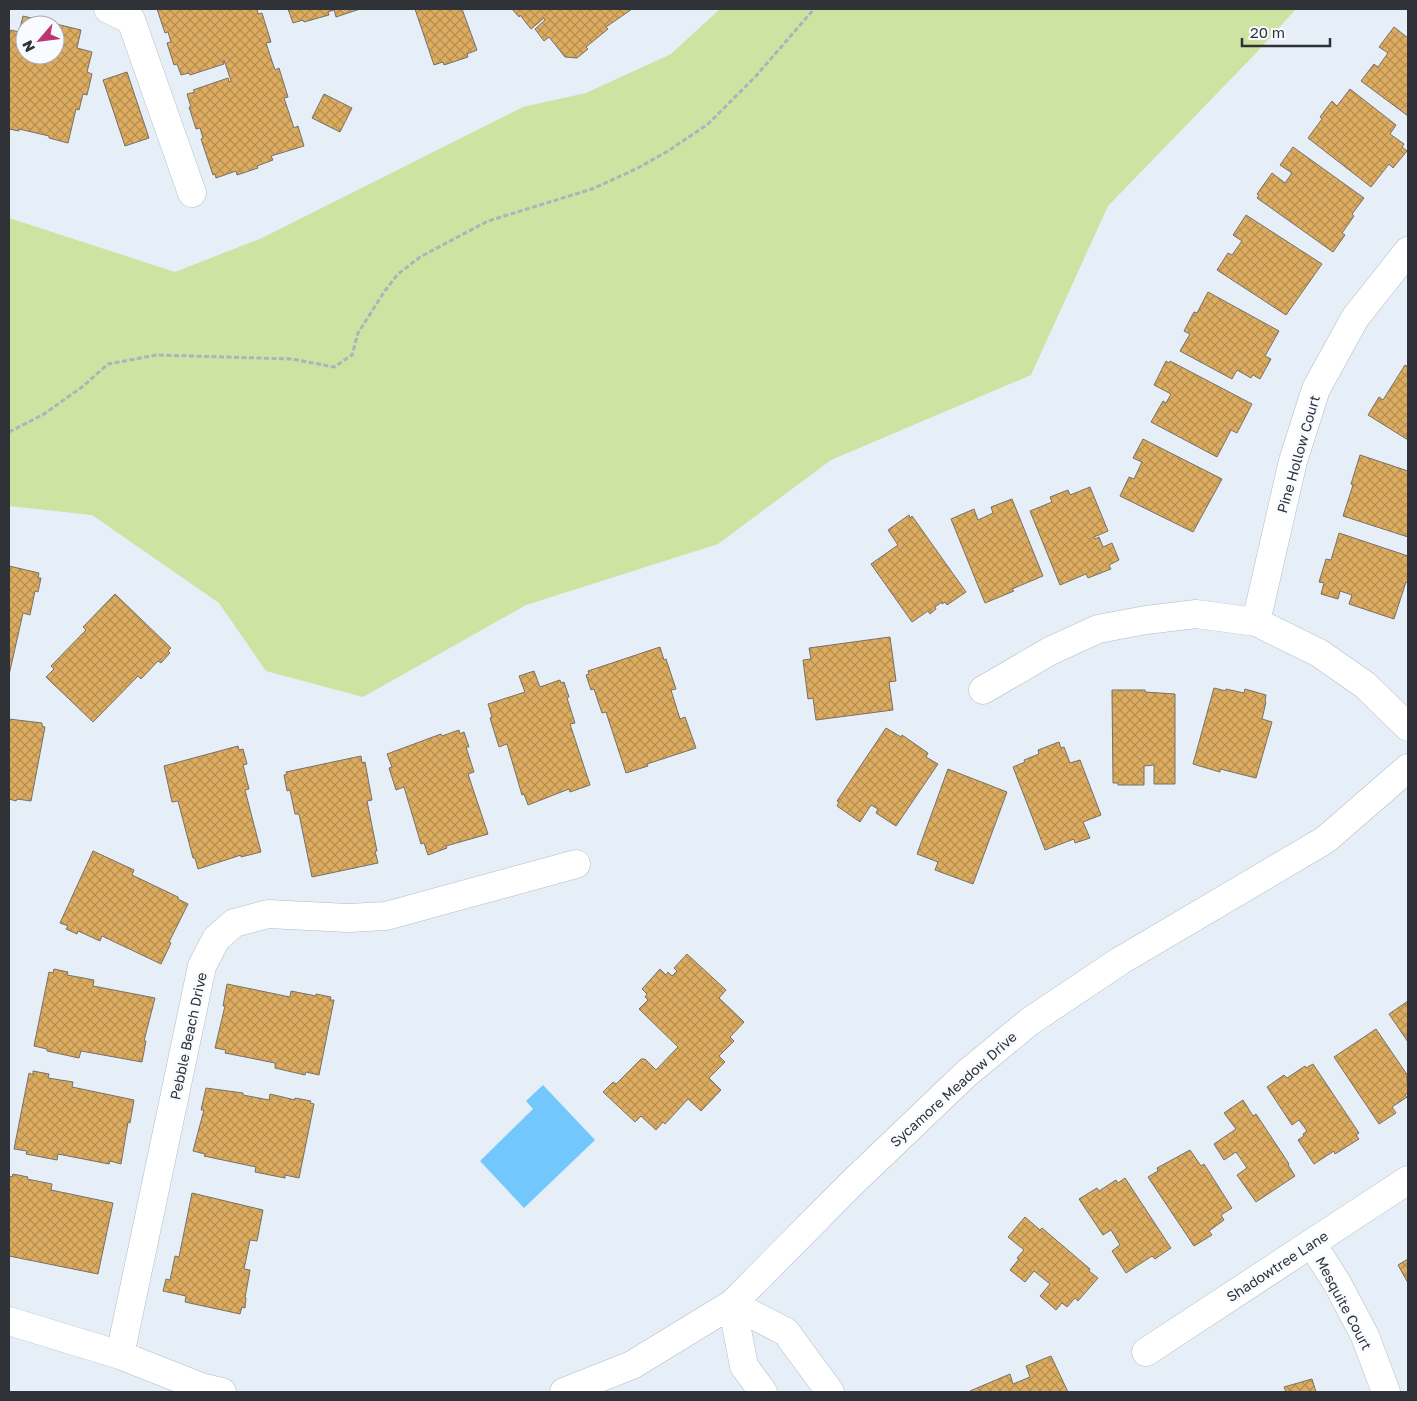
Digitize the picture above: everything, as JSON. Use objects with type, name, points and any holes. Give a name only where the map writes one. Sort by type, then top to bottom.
[{"type":"street","points":[[110,9],[131,20],[192,193]]},
{"type":"street","name":"Pine Hollow Court","points":[[1256,622],[1293,461],[1316,389],[1355,318],[1408,251]]},
{"type":"street","points":[[983,690],[1050,651],[1098,629],[1146,620],[1196,614],[1256,622],[1319,653],[1365,685],[1408,727]]},
{"type":"street","name":"Sycamore Meadow Drive","points":[[564,1392],[632,1365],[732,1304],[852,1183],[959,1080],[1028,1022],[1120,961],[1325,840],[1408,768]]},
{"type":"street","name":"Pebble Beach Drive","points":[[120,1355],[202,966],[216,939],[234,923],[268,914],[348,918],[386,916],[576,864]]},
{"type":"street","name":"Shadowtree Lane","points":[[1146,1352],[1408,1180]]},
{"type":"street","name":"Mesquite Court","points":[[1312,1244],[1337,1283],[1365,1336],[1386,1392]]},
{"type":"street","points":[[732,1304],[744,1366],[763,1392]]},
{"type":"street","points":[[732,1304],[786,1332],[830,1392]]},
{"type":"street","points":[[9,1321],[120,1355],[201,1386],[222,1392]]},
{"type":"path","points":[[9,432],[44,414],[82,387],[108,364],[156,355],[292,359],[334,367],[352,355],[358,333],[398,274],[420,257],[488,221],[592,189],[636,169],[668,151],[708,124],[756,76],[814,9]]},
{"type":"green space","points":[[720,9],[1296,9],[1258,51],[1108,206],[1031,375],[831,460],[718,544],[526,605],[363,697],[266,671],[219,603],[92,515],[9,506],[9,218],[175,272],[262,238],[523,107],[586,93],[671,54]]},
{"type":"water","points":[[543,1085],[595,1140],[524,1208],[480,1161],[533,1109],[526,1101]]},
{"type":"building","points":[[157,9],[257,9],[258,14],[262,13],[271,42],[266,43],[275,70],[279,68],[288,97],[284,98],[294,128],[298,126],[304,146],[271,156],[273,160],[257,166],[258,168],[237,175],[236,171],[216,178],[215,174],[213,175],[201,139],[203,138],[200,128],[196,129],[187,94],[195,92],[193,90],[228,78],[229,82],[231,81],[224,60],[224,64],[190,75],[189,73],[181,75],[177,64],[174,65],[167,43],[171,42],[168,32],[165,33]]},
{"type":"building","points":[[288,9],[360,9],[336,17],[334,10],[328,12],[329,15],[293,23]]},
{"type":"building","points":[[415,9],[462,9],[477,50],[467,54],[468,57],[444,65],[443,62],[434,65]]},
{"type":"building","points":[[512,9],[632,9],[606,27],[608,29],[586,47],[588,49],[577,58],[565,57],[549,37],[544,41],[535,29],[545,20],[544,18],[531,29],[520,15],[519,17]]},
{"type":"building","points":[[65,26],[81,30],[77,48],[92,52],[87,72],[92,74],[87,95],[83,94],[79,110],[76,109],[68,143],[49,138],[49,136],[19,129],[19,131],[9,129],[9,32],[11,30],[15,31],[15,65],[65,65]]},
{"type":"building","points":[[1394,27],[1408,38],[1408,116],[1361,81],[1374,64],[1378,67],[1388,53],[1379,47]]},
{"type":"building","points":[[127,72],[149,138],[125,146],[103,80]]},
{"type":"building","points":[[1350,89],[1396,125],[1390,134],[1404,144],[1402,147],[1407,151],[1393,168],[1389,164],[1371,187],[1308,138],[1332,101],[1337,106]]},
{"type":"building","points":[[324,94],[352,108],[340,132],[312,118]]},
{"type":"building","points":[[1293,147],[1364,198],[1352,214],[1354,216],[1342,233],[1345,235],[1333,252],[1257,198],[1259,195],[1257,194],[1272,173],[1285,183],[1292,173],[1280,165]]},
{"type":"building","points":[[1246,215],[1322,264],[1286,315],[1217,270],[1228,253],[1232,255],[1242,241],[1233,235]]},
{"type":"building","points":[[1208,292],[1279,331],[1265,356],[1271,359],[1260,379],[1253,375],[1251,378],[1237,370],[1232,379],[1180,351],[1190,334],[1184,331],[1194,312],[1197,313]]},
{"type":"building","points":[[1166,361],[1169,363],[1170,361],[1252,404],[1237,433],[1231,430],[1217,457],[1151,422],[1163,401],[1166,403],[1171,394],[1154,385]]},
{"type":"building","points":[[1405,365],[1408,367],[1408,440],[1368,415],[1379,397],[1383,400]]},
{"type":"building","points":[[1143,439],[1222,479],[1193,532],[1120,496],[1129,477],[1134,479],[1142,462],[1133,458]]},
{"type":"building","points":[[1360,455],[1408,471],[1408,537],[1343,516]]},
{"type":"building","points":[[1090,487],[1108,531],[1094,537],[1095,539],[1099,537],[1103,547],[1112,543],[1119,560],[1109,565],[1111,569],[1088,578],[1086,574],[1060,585],[1030,511],[1052,502],[1050,497],[1068,490],[1070,495]]},
{"type":"building","points":[[1012,499],[1043,576],[985,603],[951,519],[974,509],[978,520],[993,513],[991,507]]},
{"type":"building","points":[[909,515],[910,518],[912,516],[966,592],[947,605],[945,602],[942,604],[942,602],[930,614],[928,611],[912,622],[871,564],[898,545],[888,530]]},
{"type":"building","points":[[1339,533],[1408,556],[1408,580],[1394,619],[1349,604],[1352,595],[1340,591],[1338,599],[1321,594],[1324,583],[1319,582],[1326,559],[1331,560]]},
{"type":"building","points":[[9,566],[39,573],[38,578],[41,578],[38,592],[35,591],[30,615],[23,613],[9,675]]},
{"type":"building","points":[[115,594],[171,648],[168,651],[170,653],[161,663],[158,661],[141,679],[138,676],[93,722],[46,677],[54,669],[51,666],[86,630],[83,627]]},
{"type":"building","points":[[890,637],[896,681],[889,682],[893,710],[816,720],[813,698],[808,699],[803,660],[811,659],[809,648]]},
{"type":"building","points":[[660,647],[676,689],[671,690],[680,719],[685,717],[696,748],[626,773],[606,712],[602,713],[594,689],[591,690],[586,675],[589,674],[588,671]]},
{"type":"building","points":[[534,671],[540,687],[560,680],[561,683],[564,682],[575,723],[570,724],[590,785],[570,792],[569,789],[528,805],[524,794],[522,795],[507,744],[499,747],[490,718],[492,717],[488,704],[525,692],[519,676]]},
{"type":"building","points":[[1214,688],[1244,693],[1245,689],[1266,695],[1262,719],[1272,722],[1256,778],[1220,769],[1220,772],[1193,764]]},
{"type":"building","points":[[1112,690],[1145,690],[1145,692],[1175,694],[1175,784],[1154,784],[1154,765],[1144,766],[1144,785],[1118,785],[1118,783],[1113,783]]},
{"type":"building","points":[[9,719],[42,723],[42,726],[45,727],[31,801],[9,799]]},
{"type":"building","points":[[886,728],[901,737],[902,735],[928,753],[926,757],[938,764],[896,826],[876,813],[878,809],[871,805],[860,822],[837,806],[839,802],[837,801]]},
{"type":"building","points":[[459,730],[460,734],[464,732],[469,747],[466,747],[474,772],[468,774],[488,834],[446,846],[447,848],[428,855],[424,843],[421,844],[404,787],[396,790],[389,768],[392,767],[387,754],[441,734],[442,736]]},
{"type":"building","points":[[1059,742],[1061,748],[1064,747],[1070,763],[1080,760],[1101,815],[1083,822],[1090,838],[1075,843],[1074,839],[1045,850],[1013,767],[1039,754],[1038,750]]},
{"type":"building","points":[[238,746],[239,750],[243,749],[247,764],[243,765],[249,789],[245,790],[261,852],[241,857],[241,855],[198,869],[195,858],[193,858],[178,801],[172,802],[164,766]]},
{"type":"building","points":[[361,756],[362,763],[365,762],[372,800],[367,801],[378,863],[312,877],[299,814],[295,814],[290,790],[287,791],[284,775],[287,774],[286,772]]},
{"type":"building","points":[[948,769],[1007,792],[973,884],[935,870],[938,862],[917,854]]},
{"type":"building","points":[[93,851],[134,870],[132,875],[178,897],[178,899],[188,904],[169,942],[171,943],[161,964],[102,936],[100,941],[78,931],[77,934],[66,929],[68,926],[60,923]]},
{"type":"building","points":[[687,954],[726,990],[719,998],[744,1022],[730,1037],[734,1041],[719,1056],[725,1062],[709,1078],[721,1090],[701,1111],[688,1099],[665,1124],[663,1122],[656,1130],[641,1116],[635,1122],[603,1092],[613,1082],[616,1084],[641,1059],[645,1059],[656,1070],[678,1047],[639,1009],[648,1000],[645,997],[647,994],[642,989],[660,969],[666,975],[668,972],[672,976],[677,971],[674,968]]},
{"type":"building","points":[[54,969],[68,972],[67,975],[94,980],[93,986],[155,998],[144,1041],[146,1041],[142,1062],[81,1051],[79,1058],[34,1046],[49,972],[53,973]]},
{"type":"building","points":[[227,984],[290,997],[291,991],[331,997],[330,1000],[334,1000],[319,1075],[306,1072],[305,1075],[275,1068],[275,1063],[225,1053],[226,1050],[215,1048],[225,1006],[223,1006]]},
{"type":"building","points":[[1408,1001],[1408,1042],[1389,1014]]},
{"type":"building","points":[[1376,1029],[1408,1076],[1408,1093],[1405,1095],[1407,1097],[1392,1107],[1396,1113],[1379,1124],[1334,1057]]},
{"type":"building","points":[[1313,1064],[1359,1133],[1356,1135],[1359,1139],[1335,1154],[1334,1151],[1314,1164],[1298,1140],[1307,1131],[1299,1120],[1292,1125],[1267,1087],[1284,1075],[1287,1078],[1305,1066],[1306,1068]]},
{"type":"building","points":[[33,1071],[49,1074],[48,1078],[73,1082],[72,1087],[134,1100],[130,1123],[128,1122],[121,1164],[110,1161],[109,1164],[58,1154],[57,1160],[26,1154],[27,1151],[14,1149],[29,1073],[33,1075]]},
{"type":"building","points":[[206,1088],[243,1093],[243,1095],[269,1100],[270,1094],[295,1100],[295,1098],[311,1101],[310,1103],[314,1104],[299,1178],[285,1175],[285,1178],[255,1172],[256,1167],[204,1156],[205,1154],[193,1151],[204,1110],[201,1110]]},
{"type":"building","points":[[1243,1100],[1253,1116],[1256,1114],[1295,1176],[1256,1202],[1237,1175],[1247,1168],[1236,1152],[1224,1160],[1214,1144],[1236,1129],[1224,1113]]},
{"type":"building","points":[[1190,1150],[1201,1166],[1204,1164],[1232,1208],[1221,1215],[1224,1220],[1209,1231],[1212,1235],[1194,1246],[1148,1177],[1158,1171],[1157,1168]]},
{"type":"building","points":[[13,1174],[52,1184],[51,1190],[113,1203],[98,1274],[9,1256],[9,1176],[12,1177]]},
{"type":"building","points":[[1125,1178],[1171,1248],[1155,1259],[1152,1256],[1126,1273],[1112,1251],[1120,1245],[1111,1230],[1103,1235],[1079,1199],[1097,1188],[1099,1191],[1116,1180],[1118,1183]]},
{"type":"building","points":[[192,1193],[263,1210],[257,1241],[250,1240],[244,1269],[250,1270],[245,1308],[242,1307],[240,1314],[185,1302],[186,1296],[163,1291],[166,1279],[170,1280],[175,1256],[179,1257]]},
{"type":"building","points":[[1025,1217],[1040,1230],[1042,1228],[1098,1278],[1078,1301],[1075,1298],[1067,1307],[1062,1303],[1056,1310],[1040,1296],[1050,1284],[1034,1271],[1025,1282],[1010,1270],[1024,1250],[1008,1237]]},
{"type":"building","points":[[1408,1259],[1408,1283],[1398,1265]]},
{"type":"building","points":[[1051,1356],[1068,1392],[970,1392],[1010,1374],[1013,1384],[1030,1377],[1026,1366]]},
{"type":"building","points":[[1312,1379],[1316,1392],[1286,1392],[1284,1387]]}]
